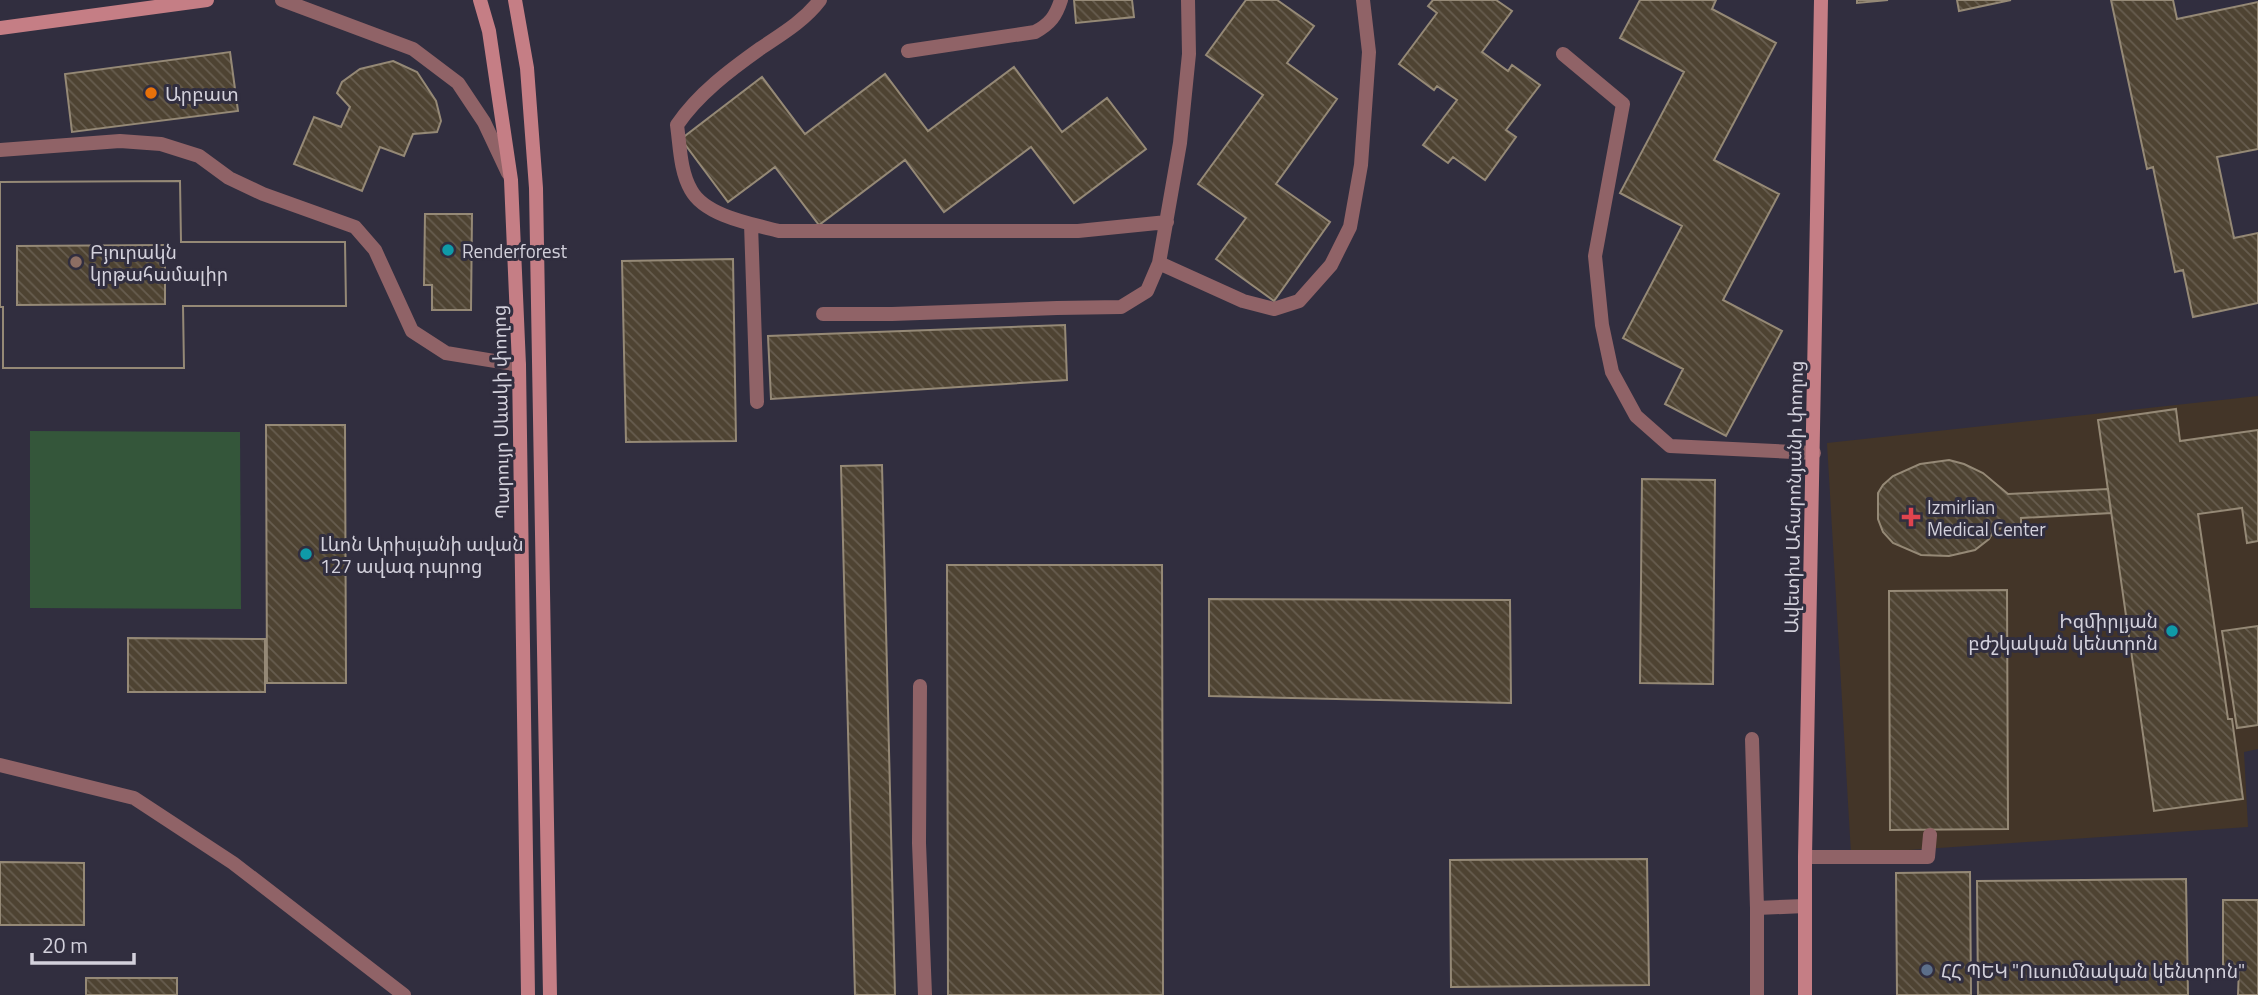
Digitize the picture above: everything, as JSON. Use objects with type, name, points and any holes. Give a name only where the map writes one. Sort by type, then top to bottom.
[{"type":"street","points":[[0,28],[207,0]]},
{"type":"street","points":[[282,0],[413,49],[458,83],[484,122],[511,180]]},
{"type":"street","name":"Պարույր Սևակի փողոց","points":[[480,0],[489,31],[511,180],[519,365],[528,995]]},
{"type":"street","name":"Պարույր Սևակի փողոց","points":[[515,0],[527,68],[536,188],[550,995]]},
{"type":"street","points":[[820,0],[805,17],[743,61],[690,106],[677,125],[681,159],[691,190],[701,202],[733,219],[779,231],[1078,231],[1167,222]]},
{"type":"street","points":[[908,51],[1035,32],[1056,16],[1061,0]]},
{"type":"street","points":[[823,314],[1121,307],[1147,291],[1159,263],[1180,143],[1189,54],[1188,0]]},
{"type":"street","points":[[1159,263],[1243,301],[1274,309],[1299,301],[1331,265],[1350,228],[1361,165],[1369,52],[1363,0]]},
{"type":"street","name":"Ավետիս Ահարոնյանի փողոց","points":[[1805,995],[1805,857],[1821,0]]},
{"type":"street","points":[[1563,54],[1623,104],[1595,256],[1602,325],[1612,372],[1636,416],[1670,446],[1814,453]]},
{"type":"street","points":[[0,149],[120,141],[161,144],[199,156],[229,178],[263,194],[355,227],[375,250],[412,331],[446,354],[519,365]]},
{"type":"street","points":[[751,224],[757,402]]},
{"type":"street","points":[[920,686],[919,843],[925,995]]},
{"type":"street","points":[[1752,739],[1757,995]]},
{"type":"street","points":[[0,765],[134,798],[233,863],[404,995]]},
{"type":"street","points":[[1805,857],[1928,857],[1930,835]]},
{"type":"street","points":[[1757,908],[1805,906]]},
{"type":"shaded area","points":[[2258,396],[2258,749],[2244,752],[2248,827],[1851,854],[1827,443]]},
{"type":"green space","points":[[30,431],[240,432],[241,609],[30,608]]},
{"type":"building","points":[[1074,0],[1132,0],[1134,17],[1076,23]]},
{"type":"building","points":[[1246,0],[1277,0],[1314,26],[1287,63],[1337,99],[1276,184],[1330,222],[1274,301],[1216,259],[1246,218],[1198,184],[1263,95],[1206,55]]},
{"type":"building","points":[[1433,0],[1496,0],[1512,11],[1482,52],[1508,71],[1512,65],[1540,85],[1506,130],[1516,137],[1485,180],[1453,157],[1448,163],[1423,145],[1457,100],[1437,86],[1434,90],[1399,64],[1437,13],[1428,6]]},
{"type":"building","points":[[1640,0],[1716,0],[1712,9],[1776,43],[1714,160],[1779,194],[1723,300],[1782,331],[1726,436],[1665,404],[1683,369],[1623,338],[1682,226],[1620,193],[1684,72],[1620,38]]},
{"type":"building","points":[[1857,0],[1888,0],[1857,3]]},
{"type":"building","points":[[1957,0],[2011,0],[1959,11]]},
{"type":"building","points":[[2111,0],[2173,0],[2177,19],[2258,2],[2258,149],[2217,157],[2234,238],[2258,233],[2258,303],[2193,317],[2183,270],[2175,272],[2153,167],[2147,169]]},
{"type":"building","name":"Արբատ","points":[[230,52],[238,111],[72,132],[65,74]]},
{"type":"building","points":[[393,61],[417,72],[436,101],[441,121],[437,132],[413,134],[404,156],[380,147],[362,191],[294,164],[314,117],[341,127],[350,107],[337,93],[342,82],[360,69]]},
{"type":"building","points":[[1014,67],[1062,132],[1107,98],[1146,149],[1074,203],[1031,147],[944,212],[905,160],[819,225],[775,167],[728,202],[681,139],[762,77],[805,134],[885,74],[928,131]]},
{"type":"building","points":[[180,181],[181,242],[345,242],[346,306],[183,306],[184,368],[3,368],[0,182]],"holes":[[[165,245],[165,304],[17,305],[17,246]]]},
{"type":"building","points":[[180,181],[181,242],[345,242],[346,306],[183,306],[184,368],[3,368],[0,182]]},
{"type":"building","name":"Renderforest","points":[[425,214],[472,214],[471,310],[432,310],[432,285],[424,285]]},
{"type":"building","points":[[733,259],[736,441],[626,442],[622,261]]},
{"type":"building","points":[[1065,325],[1067,380],[771,399],[768,336]]},
{"type":"building","name":"Իզմիրլյան բժշկական կենտրոն","points":[[2176,409],[2180,441],[2258,430],[2258,541],[2247,543],[2242,508],[2198,514],[2228,719],[2232,719],[2243,799],[2154,811],[2098,420]]},
{"type":"building","name":"Լևոն Արիսյանի ավան 127 ավագ դպրոց","points":[[266,425],[345,425],[346,683],[267,683]]},
{"type":"building","points":[[1949,460],[1983,473],[2008,494],[2108,489],[2111,513],[2021,518],[2021,527],[1995,529],[1989,539],[1975,550],[1949,556],[1921,555],[1893,543],[1883,532],[1878,519],[1878,493],[1883,485],[1893,476],[1920,464]]},
{"type":"building","points":[[882,465],[895,995],[855,995],[841,466]]},
{"type":"building","points":[[1642,479],[1715,480],[1713,684],[1640,683]]},
{"type":"building","points":[[947,565],[1162,565],[1163,995],[948,995]]},
{"type":"building","points":[[2007,590],[2008,829],[1890,830],[1889,591]]},
{"type":"building","points":[[1209,599],[1510,600],[1511,703],[1209,696]]},
{"type":"building","points":[[2258,626],[2258,725],[2237,728],[2222,631]]},
{"type":"building","points":[[128,638],[265,639],[265,692],[128,692]]},
{"type":"building","points":[[1647,859],[1649,985],[1451,987],[1450,860]]},
{"type":"building","points":[[0,862],[84,863],[84,925],[0,925]]},
{"type":"building","points":[[1970,872],[1971,995],[1897,995],[1896,873]]},
{"type":"building","points":[[2186,879],[2188,995],[1978,995],[1977,881]]},
{"type":"building","points":[[2223,900],[2258,900],[2258,995],[2238,995],[2239,968],[2223,967]]},
{"type":"building","points":[[86,978],[177,978],[177,995],[86,995]]},
{"type":"place","name":"Արբատ","points":[[151,93]]},
{"type":"place","name":"Renderforest","points":[[448,250]]},
{"type":"place","name":"Բյուրակն կրթահամալիր","points":[[76,262]]},
{"type":"place","name":"Izmirlian Medical Center","points":[[1911,517]]},
{"type":"place","name":"Լևոն Արիսյանի ավան 127 ավագ դպրոց","points":[[306,554]]},
{"type":"place","name":"Իզմիրլյան բժշկական կենտրոն","points":[[2172,631]]},
{"type":"place","name":"ՀՀ ՊԵԿ \"Ուսումնական կենտրոն\"","points":[[1927,970]]}]
